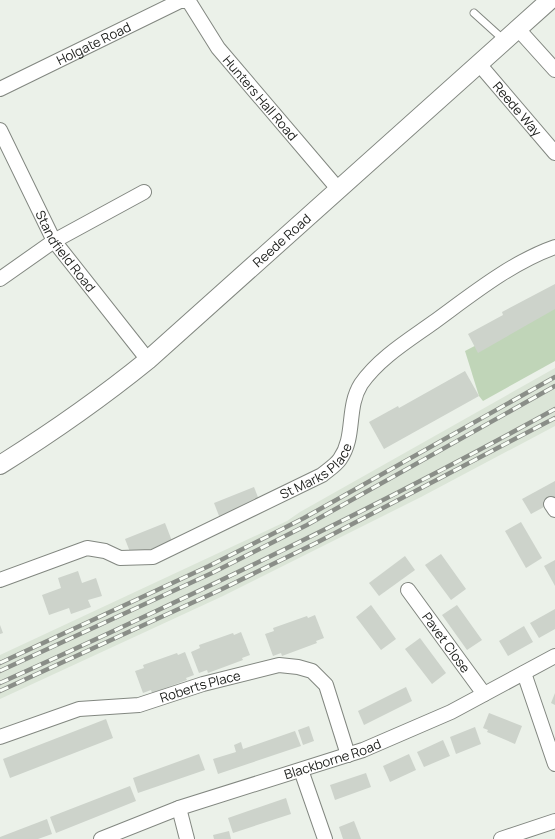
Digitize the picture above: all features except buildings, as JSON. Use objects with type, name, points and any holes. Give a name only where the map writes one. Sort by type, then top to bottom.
[{"type":"street","name":"Reede Road","points":[[0,465],[109,392],[148,360],[550,0]]},
{"type":"street","name":"Holgate Road","points":[[0,89],[180,1],[188,1]]},
{"type":"street","name":"Hunters Hall Road","points":[[188,1],[218,48],[339,190]]},
{"type":"street","points":[[518,29],[555,70]]},
{"type":"street","name":"Reede Way","points":[[479,64],[555,153]]},
{"type":"street","name":"Standfield Road","points":[[0,130],[54,241],[148,360]]},
{"type":"street","points":[[0,279],[54,241],[144,192]]},
{"type":"street","name":"St Marks Place","points":[[0,580],[87,548],[105,551],[120,558],[153,557],[322,475],[340,460],[350,438],[351,408],[361,385],[377,366],[404,343],[479,289],[539,252],[555,247]]},
{"type":"street","name":"Pavet Close","points":[[408,590],[484,694]]},
{"type":"street","name":"Blackborne Road","points":[[101,839],[179,808],[348,755],[451,712],[555,656]]},
{"type":"street","name":"Roberts Place","points":[[0,737],[79,709],[139,705],[203,684],[279,665],[298,667],[312,672],[326,685],[348,755]]},
{"type":"street","points":[[524,673],[555,764]]},
{"type":"street","points":[[301,770],[325,839]]},
{"type":"street","points":[[179,808],[187,839]]},
{"type":"street","points":[[501,839],[555,822]]},
{"type":"lane","points":[[474,13],[505,41]]},
{"type":"shaded area","points":[[555,368],[555,426],[421,497],[223,596],[0,699],[0,655],[287,521],[300,512]]},
{"type":"green space","points":[[555,304],[555,361],[483,401],[479,396],[465,351]]},
{"type":"railway","points":[[0,663],[209,566],[304,518],[555,377]]},
{"type":"railway","points":[[0,671],[212,573],[307,525],[555,386]]},
{"type":"railway","points":[[0,683],[280,552],[418,482],[555,409]]},
{"type":"railway","points":[[0,691],[220,590],[316,543],[555,418]]}]
